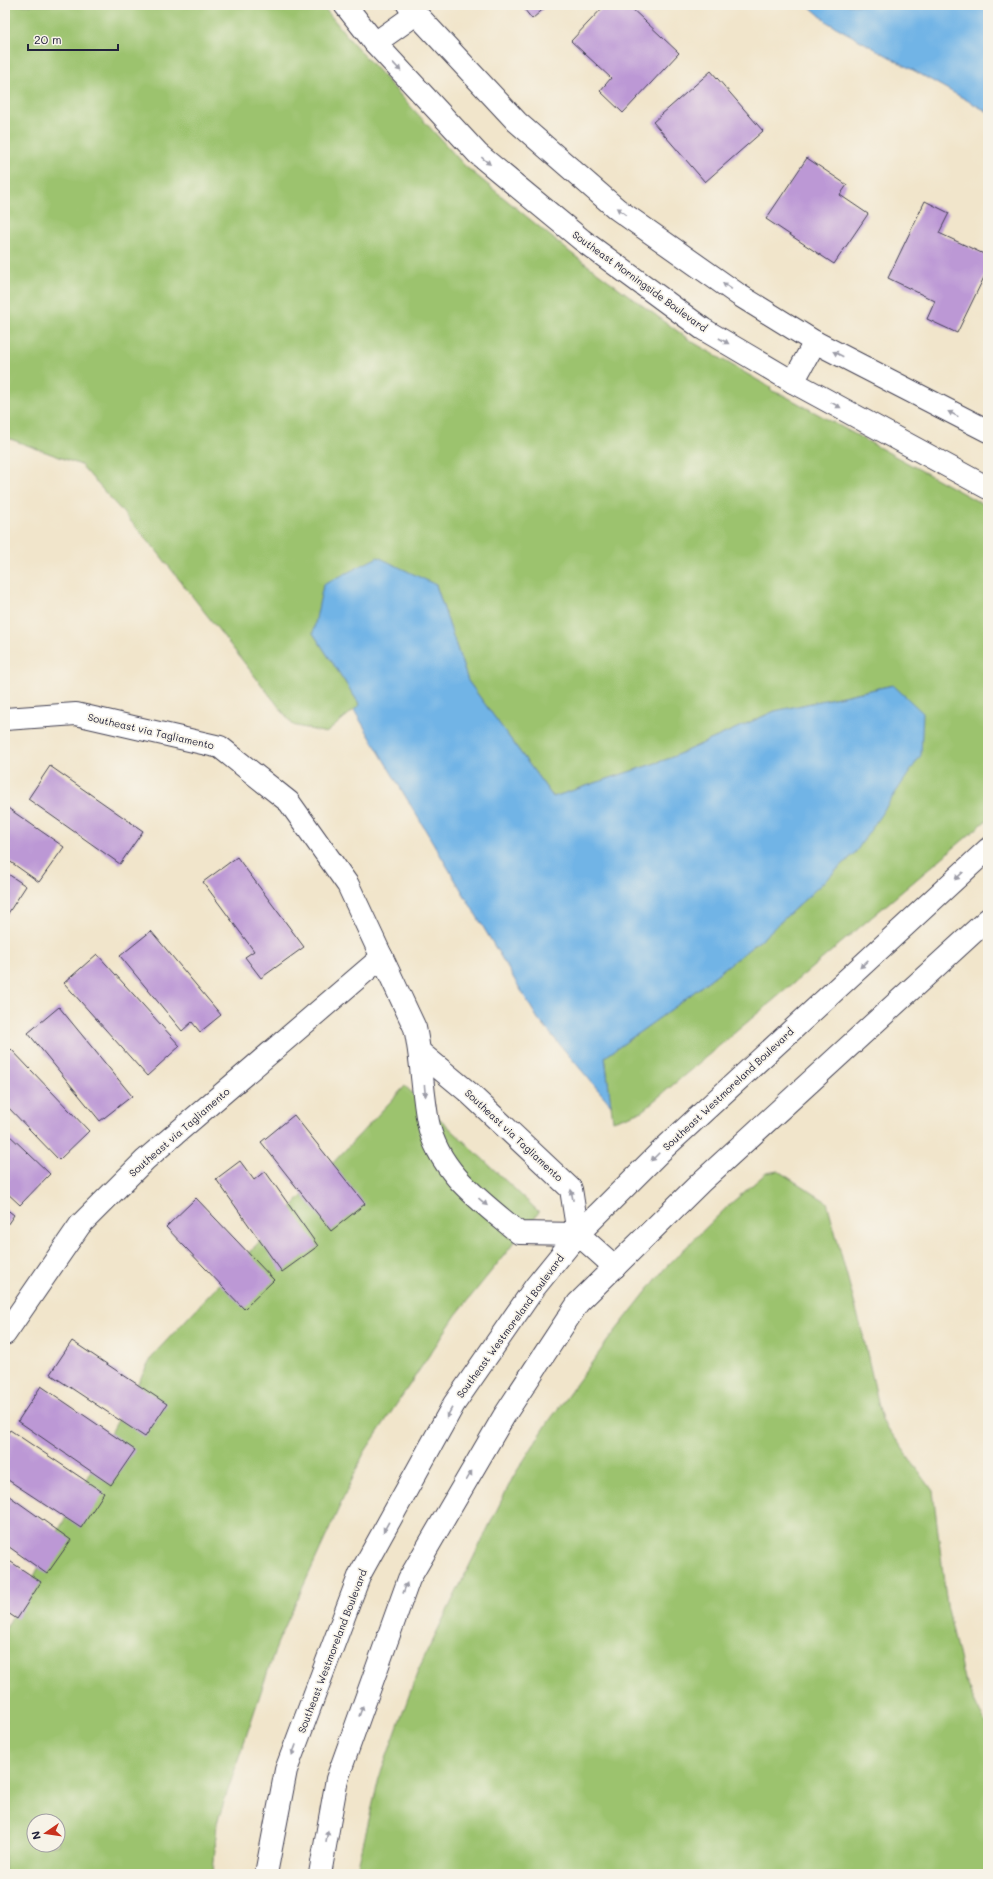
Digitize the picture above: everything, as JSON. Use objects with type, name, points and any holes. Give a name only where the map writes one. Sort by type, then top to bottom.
[{"type":"street","name":"Southeast Morningside Boulevard","points":[[345,5],[376,43],[478,154],[582,240],[703,329],[793,382],[988,488]]},
{"type":"street","points":[[376,43],[412,10],[517,122],[617,209],[739,295],[815,342],[988,432]]},
{"type":"street","points":[[793,382],[815,342]]},
{"type":"street","name":"Southeast via Tagliamento","points":[[5,719],[76,714],[220,747],[289,802],[348,885],[415,1028],[421,1052],[428,1122],[435,1144],[448,1168],[468,1190],[518,1233],[578,1234],[571,1189],[468,1092],[421,1052]]},
{"type":"street","name":"Southeast Westmoreland Boulevard","points":[[266,1874],[286,1770],[360,1574],[454,1404],[535,1287],[578,1234],[660,1152],[988,849]]},
{"type":"street","points":[[320,1874],[337,1779],[409,1579],[504,1416],[578,1303],[702,1182],[988,919]]},
{"type":"street","name":"Southeast via Tagliamento","points":[[5,1334],[80,1225],[145,1160],[382,957]]},
{"type":"street","points":[[578,1234],[615,1267]]},
{"type":"green space","points":[[5,5],[322,5],[351,41],[465,166],[571,253],[691,341],[771,388],[770,390],[785,396],[988,507],[988,819],[642,1111],[613,1121],[605,1057],[676,1006],[762,939],[855,853],[893,685],[775,711],[668,759],[553,797],[468,681],[436,585],[313,633],[360,705],[326,733],[293,725],[156,550],[81,465],[5,437]]},
{"type":"green space","points":[[405,1086],[539,1212],[456,1315],[364,1453],[277,1644],[217,1823],[213,1874],[5,1874],[5,1630],[153,1355]]},
{"type":"green space","points":[[778,1171],[827,1202],[863,1335],[882,1420],[933,1491],[947,1606],[964,1679],[988,1729],[988,1874],[356,1874],[379,1778],[419,1668],[513,1477],[549,1421],[609,1339],[665,1268],[728,1206],[766,1173]]},
{"type":"water","points":[[808,5],[988,5],[988,112],[827,22]]},
{"type":"water","points":[[378,557],[436,585],[468,681],[553,797],[668,759],[775,711],[893,685],[923,713],[921,755],[855,853],[762,939],[676,1006],[605,1057],[611,1105],[538,1019],[354,710],[360,705],[313,633],[323,585]]},
{"type":"building","points":[[521,5],[548,5],[532,19]]},
{"type":"building","points":[[605,5],[628,5],[679,53],[623,113],[600,91],[611,78],[571,41]]},
{"type":"building","points":[[711,71],[763,131],[705,182],[653,122]]},
{"type":"building","points":[[807,158],[847,185],[840,195],[868,214],[834,264],[766,219]]},
{"type":"building","points":[[925,201],[949,213],[939,233],[988,256],[988,269],[957,333],[927,319],[935,301],[888,278]]},
{"type":"building","points":[[50,766],[143,831],[120,864],[28,799]]},
{"type":"building","points":[[5,806],[64,847],[39,882],[5,858]]},
{"type":"building","points":[[237,857],[304,947],[261,978],[245,957],[254,951],[203,882]]},
{"type":"building","points":[[5,872],[26,886],[5,918]]},
{"type":"building","points":[[151,931],[221,1015],[200,1032],[192,1022],[182,1031],[120,956]]},
{"type":"building","points":[[97,954],[180,1046],[147,1076],[64,983]]},
{"type":"building","points":[[59,1007],[132,1096],[100,1121],[28,1033]]},
{"type":"building","points":[[11,1049],[89,1131],[59,1160],[5,1104],[5,1055]]},
{"type":"building","points":[[294,1115],[365,1204],[331,1231],[261,1142]]},
{"type":"building","points":[[5,1131],[50,1174],[20,1205],[5,1191]]},
{"type":"building","points":[[240,1161],[254,1180],[265,1171],[318,1246],[282,1272],[216,1179]]},
{"type":"building","points":[[196,1198],[274,1280],[244,1309],[166,1227]]},
{"type":"building","points":[[5,1208],[14,1215],[5,1228]]},
{"type":"building","points":[[72,1341],[167,1404],[145,1437],[50,1374]]},
{"type":"building","points":[[41,1386],[135,1450],[111,1485],[18,1421]]},
{"type":"building","points":[[10,1430],[104,1493],[81,1528],[5,1478],[5,1437]]},
{"type":"building","points":[[5,1493],[71,1540],[47,1574],[5,1544]]},
{"type":"building","points":[[5,1558],[41,1582],[17,1619],[5,1611]]}]
